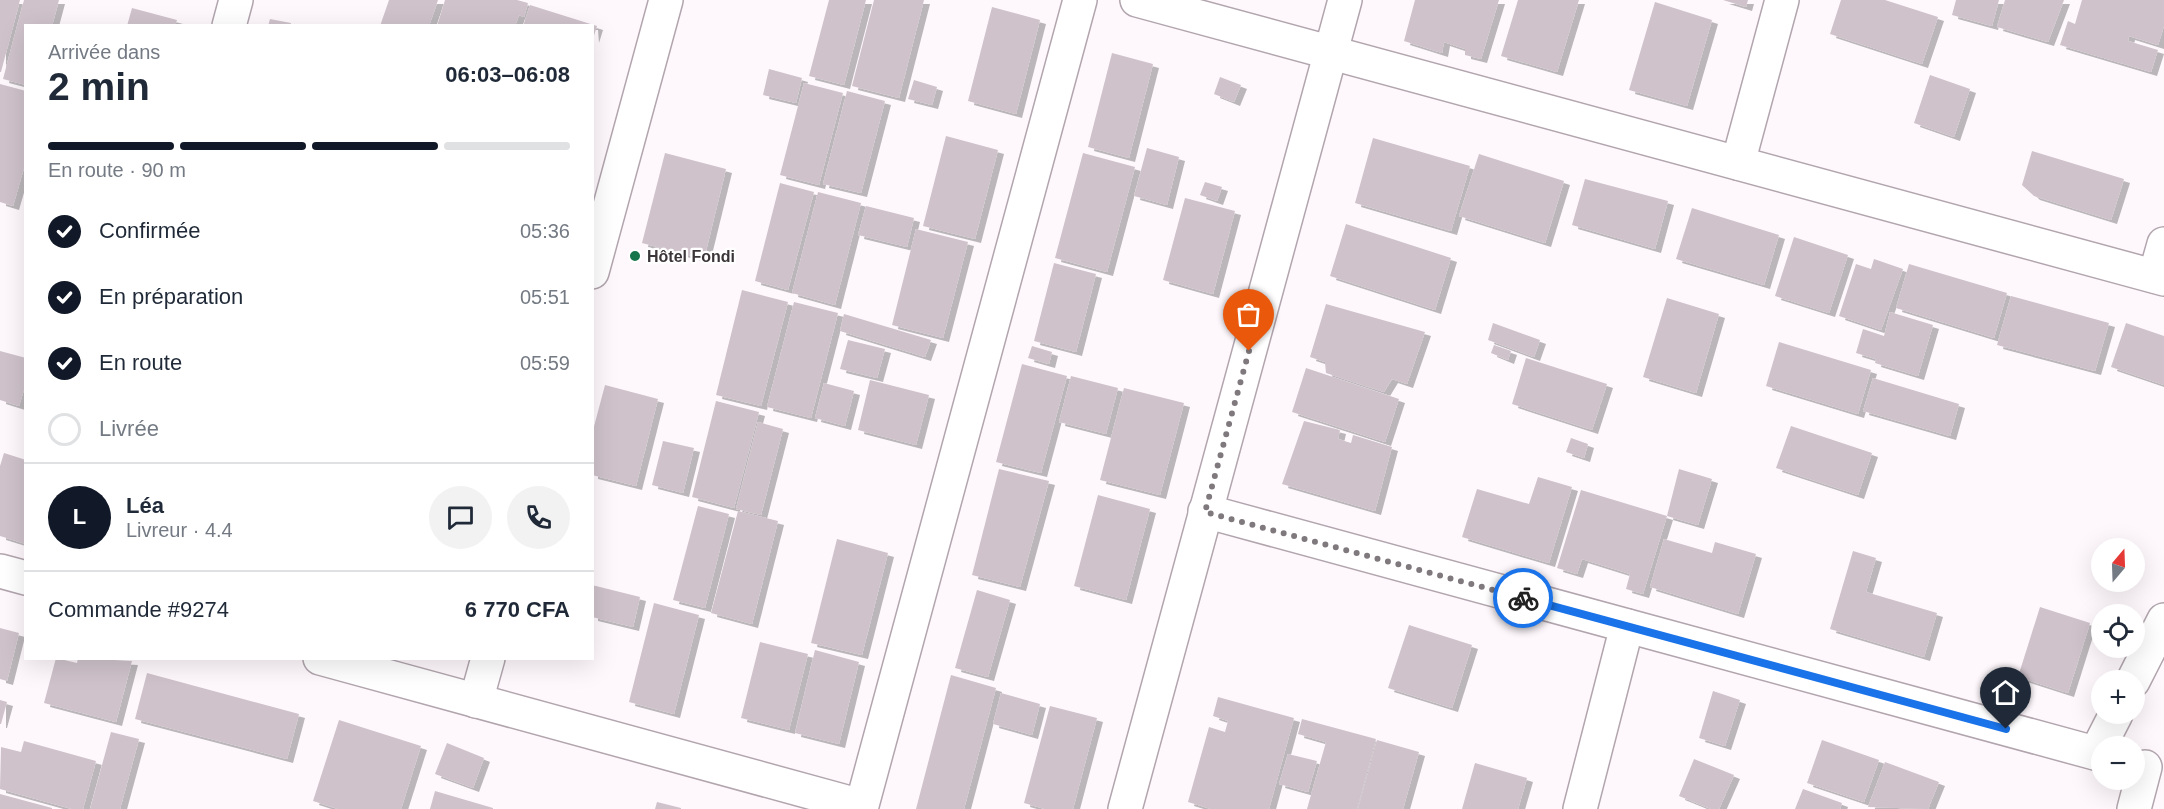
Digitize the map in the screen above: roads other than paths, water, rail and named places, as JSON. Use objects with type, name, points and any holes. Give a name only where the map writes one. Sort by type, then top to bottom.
[{"type":"street","points":[[230,24],[236,0]]},
{"type":"street","points":[[594,265],[666,0]]},
{"type":"street","points":[[327,660],[861,808],[1080,0]]},
{"type":"street","points":[[1137,0],[2160,278],[2164,244]]},
{"type":"street","points":[[1125,809],[1345,0]]},
{"type":"street","points":[[1738,163],[1782,0]]},
{"type":"street","points":[[1205,512],[2091,752]]},
{"type":"street","points":[[0,572],[24,578]]},
{"type":"street","points":[[2139,670],[2164,620]]},
{"type":"street","points":[[1580,809],[1627,626]]},
{"type":"street","points":[[476,701],[487,660]]},
{"type":"street","points":[[2134,809],[2148,768]]},
{"type":"place","name":"Hôtel Fondi","points":[[635,256]]}]
